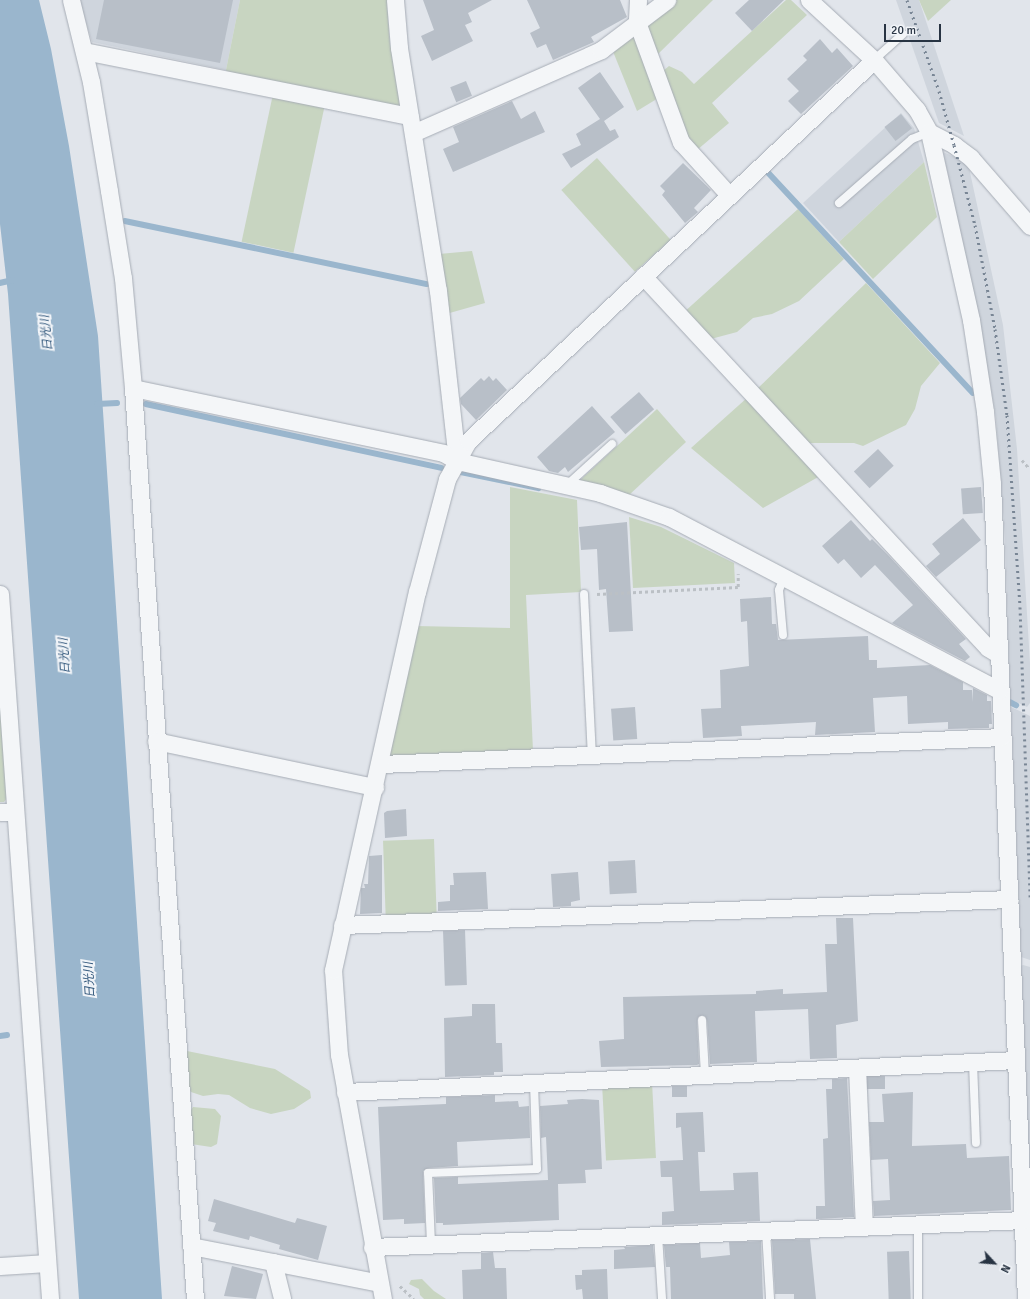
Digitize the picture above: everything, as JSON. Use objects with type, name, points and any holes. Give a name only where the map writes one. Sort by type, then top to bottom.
[{"type":"street","points":[[71,0],[84,51],[123,278],[133,388],[195,1299]]},
{"type":"street","points":[[395,0],[399,48],[438,291],[457,461]]},
{"type":"street","points":[[638,0],[637,22],[681,142],[729,195]]},
{"type":"street","points":[[413,133],[601,50],[667,0]]},
{"type":"street","points":[[809,0],[874,60],[917,110],[929,132],[971,320],[985,412],[992,484],[999,690],[1026,1299]]},
{"type":"street","points":[[84,51],[410,116]]},
{"type":"street","points":[[191,1246],[273,1262],[381,1291],[339,1055],[333,970],[342,926],[381,764],[417,592],[447,479],[468,441],[874,60]]},
{"type":"street","points":[[929,132],[954,145],[971,158],[1030,226]]},
{"type":"street","points":[[643,276],[988,648],[998,654]]},
{"type":"street","points":[[133,388],[443,453],[457,461],[600,493],[669,517],[999,690]]},
{"type":"street","points":[[0,594],[13,748],[8,812],[50,1299]]},
{"type":"street","points":[[381,764],[1001,737]]},
{"type":"street","points":[[156,741],[375,787]]},
{"type":"street","points":[[342,926],[1009,899]]},
{"type":"street","points":[[345,1092],[1016,1060]]},
{"type":"street","points":[[857,1068],[864,1226]]},
{"type":"street","points":[[372,1247],[1023,1220]]},
{"type":"street","points":[[273,1262],[282,1299]]},
{"type":"street","points":[[0,1266],[47,1263]]},
{"type":"lane","points":[[874,60],[903,34]]},
{"type":"lane","points":[[839,203],[912,139],[929,132]]},
{"type":"lane","points":[[567,486],[612,444]]},
{"type":"lane","points":[[783,635],[779,590],[784,577]]},
{"type":"lane","points":[[584,594],[592,755]]},
{"type":"lane","points":[[702,1020],[704,1075]]},
{"type":"lane","points":[[973,1062],[976,1143]]},
{"type":"lane","points":[[431,1244],[428,1173],[537,1169],[534,1083]]},
{"type":"lane","points":[[918,1224],[918,1299]]},
{"type":"lane","points":[[766,1231],[770,1299]]},
{"type":"lane","points":[[658,1235],[662,1299]]},
{"type":"path","points":[[1022,460],[1030,469]]},
{"type":"path","points":[[584,594],[738,587],[738,553]]},
{"type":"shaded area","points":[[79,0],[240,0],[226,70],[92,42]]},
{"type":"shaded area","points":[[896,0],[919,0],[964,136],[939,123]]},
{"type":"shaded area","points":[[901,113],[914,128],[924,162],[839,242],[803,203]]},
{"type":"shaded area","points":[[943,152],[968,163],[1003,325],[1017,449],[1030,663],[1030,703],[1027,707],[1010,699],[1005,539],[996,418],[978,314]]},
{"type":"shaded area","points":[[1011,707],[1030,716],[1030,960],[1021,957]]},
{"type":"shaded area","points":[[1023,965],[1030,967],[1030,1181],[1018,967]]},
{"type":"green space","points":[[240,0],[387,0],[390,43],[401,110],[228,77],[226,70]]},
{"type":"green space","points":[[674,0],[713,0],[655,57],[644,30],[647,23]]},
{"type":"green space","points":[[786,0],[791,0],[807,15],[712,103],[729,123],[697,150],[688,139],[663,71],[669,66],[682,72],[694,84]]},
{"type":"green space","points":[[919,0],[951,0],[928,21]]},
{"type":"green space","points":[[633,32],[660,97],[637,111],[612,49]]},
{"type":"green space","points":[[273,94],[325,105],[293,253],[242,242]]},
{"type":"green space","points":[[597,158],[671,240],[635,272],[561,190]]},
{"type":"green space","points":[[924,162],[937,217],[873,279],[839,242]]},
{"type":"green space","points":[[798,209],[844,259],[799,301],[772,314],[753,318],[737,332],[707,340],[682,314]]},
{"type":"green space","points":[[472,251],[485,303],[446,314],[439,254]]},
{"type":"green space","points":[[866,283],[940,363],[921,386],[915,409],[906,425],[863,446],[854,443],[805,443],[755,391]]},
{"type":"green space","points":[[748,397],[820,476],[763,508],[691,448]]},
{"type":"green space","points":[[657,409],[686,442],[628,496],[577,483]]},
{"type":"green space","points":[[510,487],[577,500],[581,592],[526,595],[533,751],[392,758],[388,751],[416,626],[510,628]]},
{"type":"green space","points":[[629,517],[661,527],[734,563],[735,583],[633,588]]},
{"type":"green space","points":[[0,632],[12,792],[4,802],[0,802]]},
{"type":"green space","points":[[434,839],[437,916],[386,918],[383,841]]},
{"type":"green space","points":[[187,1051],[275,1069],[310,1091],[311,1098],[294,1109],[271,1114],[250,1108],[229,1095],[218,1094],[203,1096],[191,1092],[187,1086]]},
{"type":"green space","points":[[652,1082],[656,1158],[606,1161],[602,1085]]},
{"type":"green space","points":[[193,1107],[215,1109],[221,1116],[217,1144],[211,1147],[191,1144],[189,1113]]},
{"type":"green space","points":[[422,1279],[434,1291],[446,1299],[424,1299],[420,1295],[419,1289],[409,1284],[411,1280]]},
{"type":"water","name":"日光川","points":[[0,0],[39,0],[51,49],[69,146],[98,336],[162,1299],[79,1299],[8,294],[0,224]]},
{"type":"building","points":[[104,0],[233,0],[220,63],[96,39]]},
{"type":"building","points":[[423,0],[492,0],[468,13],[472,22],[465,25],[473,41],[432,61],[421,36],[434,30]]},
{"type":"building","points":[[527,0],[620,0],[627,17],[591,37],[594,42],[553,60],[546,44],[537,48],[530,33],[540,28]]},
{"type":"building","points":[[749,0],[784,0],[752,31],[735,13]]},
{"type":"building","points":[[820,39],[832,53],[837,48],[853,66],[801,114],[788,101],[799,91],[787,79],[807,60],[803,56]]},
{"type":"building","points":[[600,72],[624,107],[604,121],[610,131],[615,129],[619,137],[571,168],[562,154],[581,145],[576,134],[600,119],[578,88]]},
{"type":"building","points":[[466,81],[472,96],[456,102],[450,87]]},
{"type":"building","points":[[512,101],[521,119],[535,111],[545,132],[453,172],[443,149],[459,142],[453,127]]},
{"type":"building","points":[[901,114],[912,128],[896,141],[884,127]]},
{"type":"building","points":[[683,163],[711,190],[694,208],[698,212],[685,223],[662,195],[665,191],[660,186]]},
{"type":"building","points":[[489,376],[493,381],[496,378],[507,390],[476,420],[461,404],[460,398],[481,378],[484,381]]},
{"type":"building","points":[[639,392],[654,409],[625,434],[610,417]]},
{"type":"building","points":[[592,406],[615,432],[568,472],[565,467],[558,473],[549,471],[537,457]]},
{"type":"building","points":[[878,449],[894,466],[870,488],[854,472]]},
{"type":"building","points":[[981,487],[983,513],[963,514],[961,488]]},
{"type":"building","points":[[963,518],[981,540],[936,577],[926,566],[940,554],[932,544]]},
{"type":"building","points":[[851,520],[870,541],[872,539],[888,555],[966,639],[959,644],[970,657],[965,661],[892,623],[913,605],[875,565],[861,578],[844,559],[838,564],[822,546]]},
{"type":"building","points":[[627,522],[633,631],[609,632],[606,589],[599,590],[597,549],[581,550],[579,527]]},
{"type":"building","points":[[771,597],[772,624],[776,624],[778,640],[868,636],[869,660],[877,660],[877,668],[930,665],[963,682],[963,690],[972,690],[972,702],[973,688],[987,695],[987,701],[991,701],[992,724],[989,724],[989,728],[948,729],[948,722],[908,724],[907,696],[873,698],[875,732],[815,735],[816,722],[741,726],[742,736],[703,738],[701,709],[721,708],[720,670],[749,666],[747,621],[741,622],[740,599]]},
{"type":"building","points":[[635,707],[637,739],[613,741],[611,709]]},
{"type":"building","points":[[406,809],[407,836],[385,838],[384,813],[387,811]]},
{"type":"building","points":[[382,855],[382,913],[360,914],[361,888],[365,888],[364,884],[368,884],[369,856]]},
{"type":"building","points":[[635,860],[637,893],[610,894],[608,861]]},
{"type":"building","points":[[486,872],[488,909],[438,911],[438,902],[450,901],[450,885],[454,885],[453,873]]},
{"type":"building","points":[[578,872],[580,900],[571,902],[571,906],[553,907],[551,874]]},
{"type":"building","points":[[836,918],[853,918],[858,1021],[836,1025],[837,1058],[810,1059],[808,1009],[755,1011],[757,1062],[710,1064],[707,1020],[702,1015],[697,1020],[699,1064],[601,1067],[599,1041],[624,1039],[623,997],[756,994],[756,991],[783,989],[783,994],[827,992],[825,944],[837,944]]},
{"type":"building","points":[[465,930],[467,985],[445,986],[443,931]]},
{"type":"building","points":[[472,1004],[495,1004],[496,1043],[502,1043],[503,1072],[494,1072],[494,1075],[445,1077],[444,1018],[472,1016]]},
{"type":"building","points":[[867,1076],[885,1076],[885,1089],[867,1089]]},
{"type":"building","points":[[847,1078],[854,1217],[816,1219],[816,1206],[825,1206],[823,1139],[828,1138],[826,1089],[832,1089],[832,1079]]},
{"type":"building","points":[[672,1086],[687,1086],[687,1097],[672,1097]]},
{"type":"building","points":[[913,1092],[912,1146],[966,1144],[967,1158],[1009,1156],[1011,1210],[874,1216],[873,1201],[890,1200],[888,1159],[871,1160],[869,1122],[884,1122],[882,1094]]},
{"type":"building","points":[[495,1095],[495,1102],[518,1101],[519,1107],[529,1106],[530,1138],[457,1142],[458,1166],[428,1168],[423,1171],[425,1223],[404,1224],[404,1219],[383,1220],[378,1107],[446,1104],[446,1097]]},
{"type":"building","points":[[567,1100],[599,1100],[602,1169],[585,1170],[586,1183],[558,1184],[559,1220],[443,1225],[443,1223],[436,1223],[434,1178],[458,1177],[458,1184],[548,1180],[546,1137],[541,1138],[540,1106],[568,1104]]},
{"type":"building","points":[[703,1112],[705,1152],[698,1152],[700,1191],[734,1190],[733,1173],[758,1172],[760,1221],[662,1225],[662,1212],[674,1211],[672,1177],[661,1177],[660,1161],[683,1160],[681,1127],[676,1128],[676,1113]]},
{"type":"building","points":[[214,1199],[295,1223],[297,1218],[327,1226],[318,1260],[279,1249],[280,1245],[250,1236],[249,1240],[213,1231],[216,1223],[208,1221]]},
{"type":"building","points":[[810,1239],[816,1299],[794,1299],[794,1294],[775,1294],[772,1240]]},
{"type":"building","points":[[761,1241],[763,1299],[671,1299],[670,1267],[666,1267],[664,1245],[700,1243],[701,1258],[730,1255],[729,1242]]},
{"type":"building","points":[[653,1245],[655,1267],[614,1269],[614,1250],[625,1249],[624,1247]]},
{"type":"building","points":[[909,1251],[911,1299],[889,1299],[887,1252]]},
{"type":"building","points":[[493,1252],[495,1268],[506,1268],[507,1299],[463,1299],[462,1270],[481,1269],[481,1253]]},
{"type":"building","points":[[232,1266],[263,1274],[256,1299],[224,1296]]},
{"type":"building","points":[[607,1269],[608,1299],[583,1299],[582,1289],[576,1290],[575,1275],[582,1275],[582,1270]]},
{"type":"waterway","points":[[766,170],[973,393]]},
{"type":"waterway","points":[[125,221],[426,284]]},
{"type":"waterway","points":[[0,283],[13,280]]},
{"type":"waterway","points":[[97,404],[117,403]]},
{"type":"waterway","points":[[146,404],[441,468]]},
{"type":"waterway","points":[[461,472],[538,488]]},
{"type":"waterway","points":[[1010,702],[1016,705]]},
{"type":"waterway","points":[[0,1036],[7,1035]]},
{"type":"railway","points":[[907,0],[939,91],[975,225],[995,329],[1007,415],[1020,607],[1030,897]]}]
